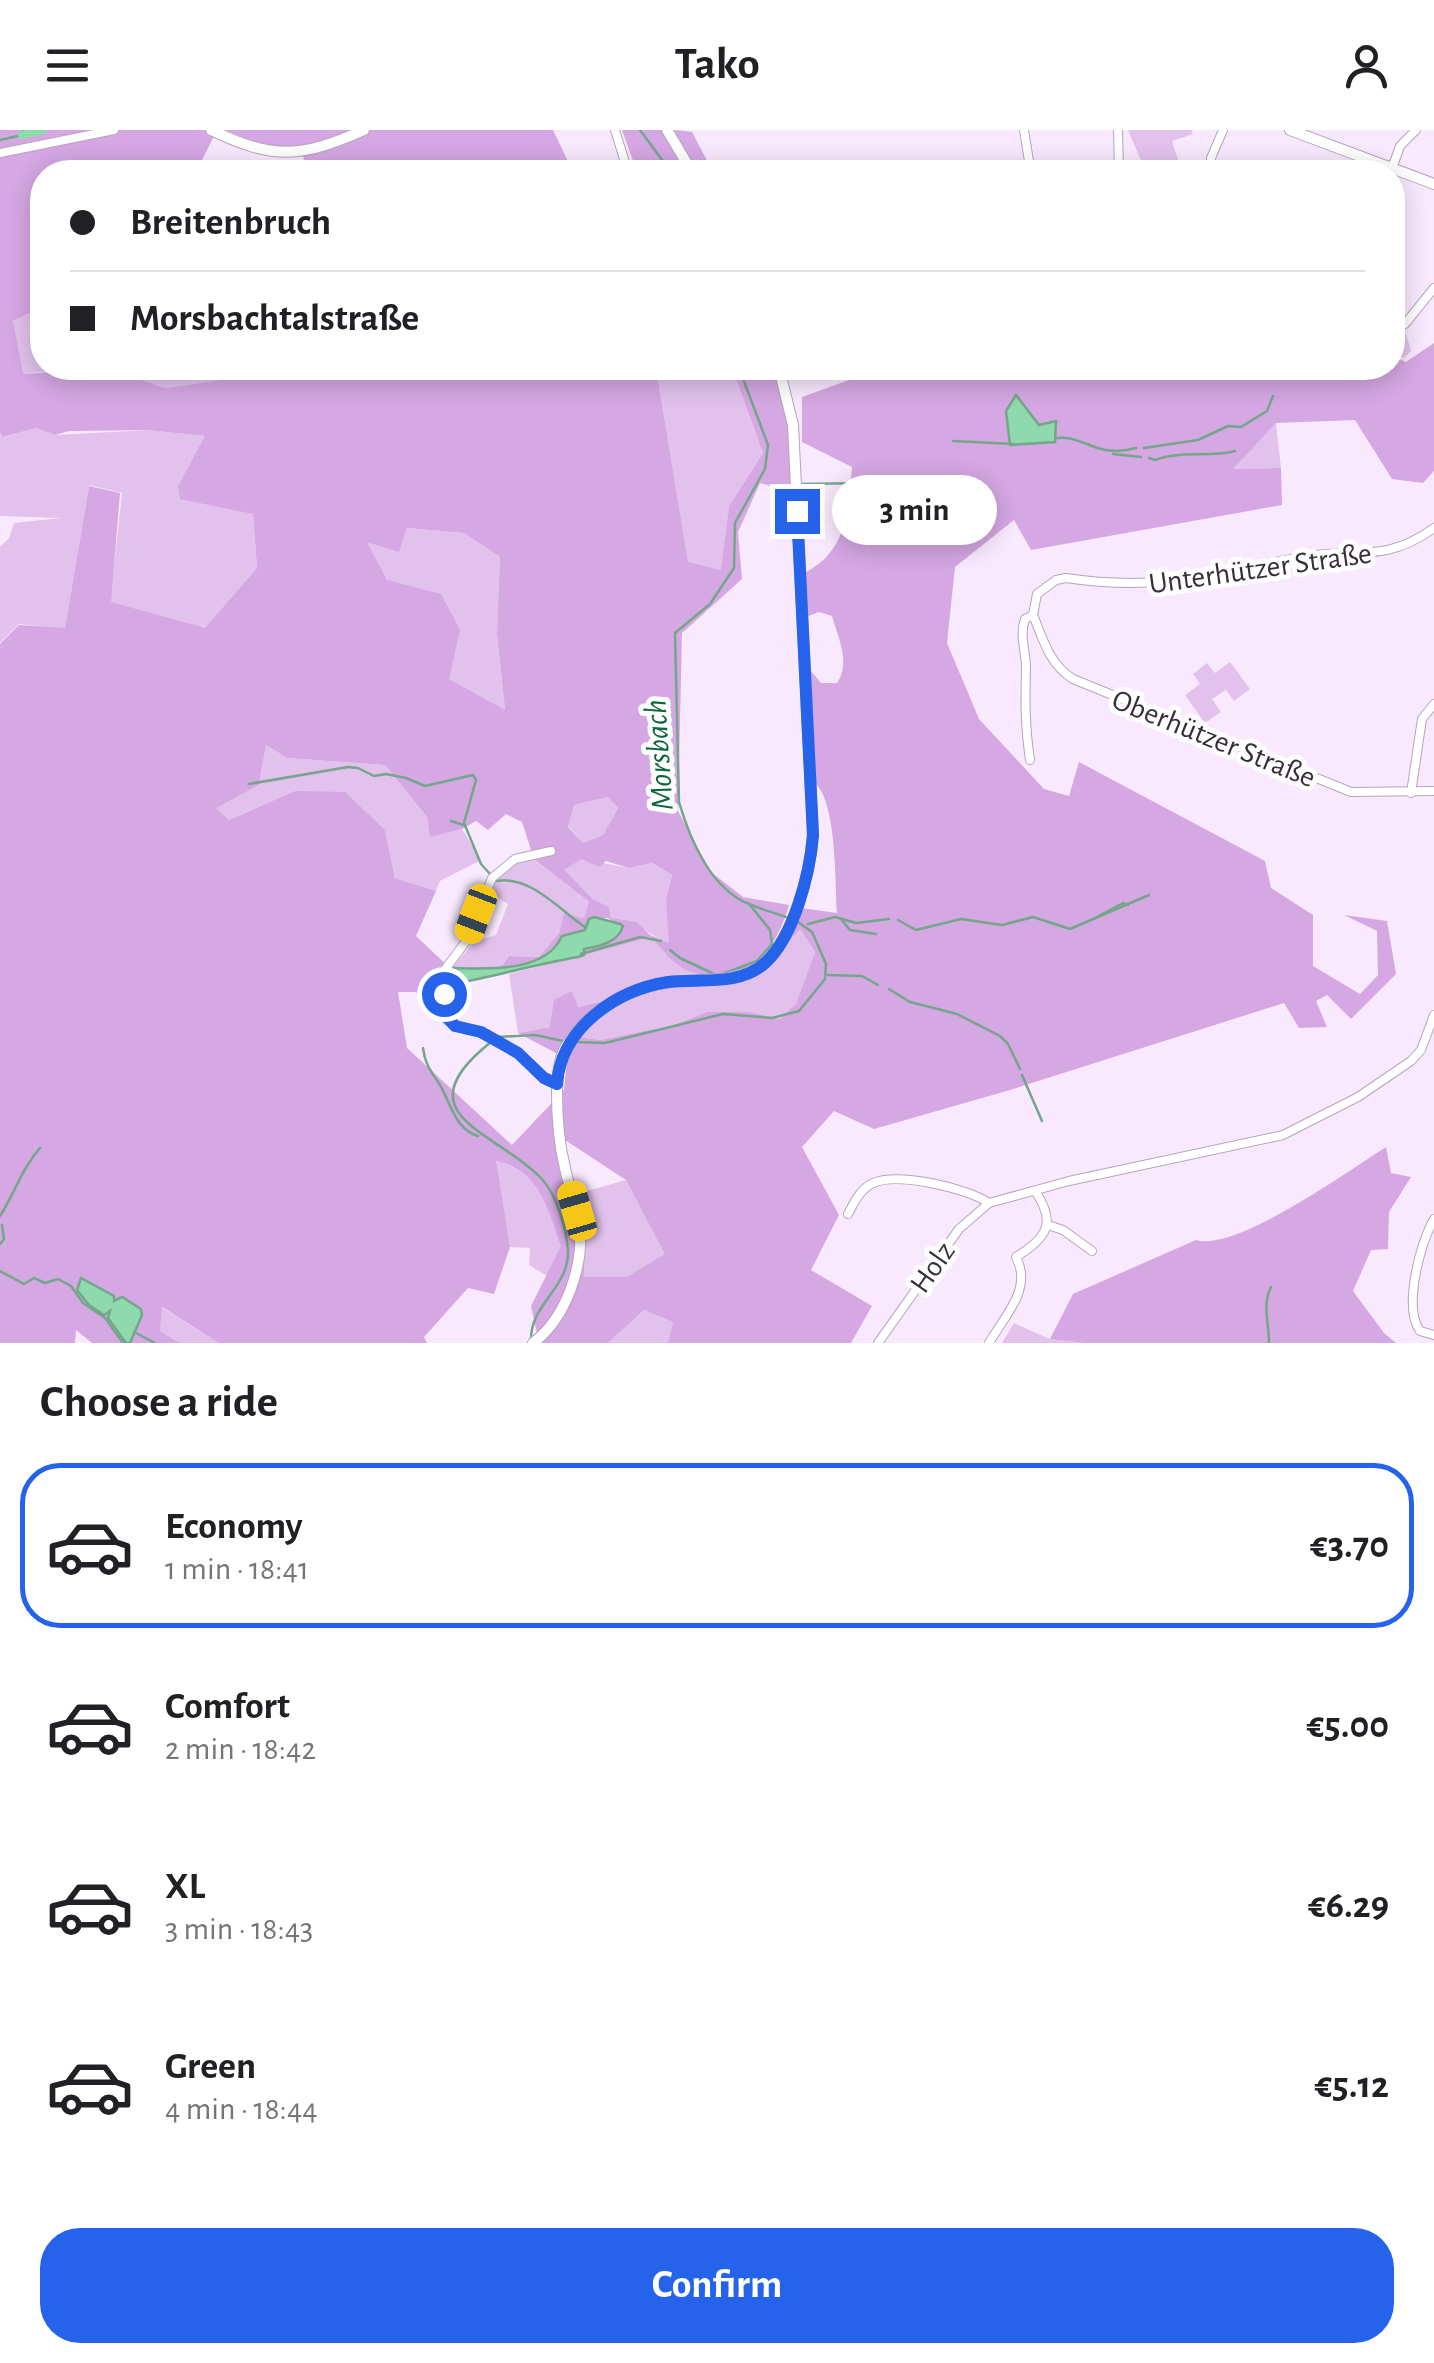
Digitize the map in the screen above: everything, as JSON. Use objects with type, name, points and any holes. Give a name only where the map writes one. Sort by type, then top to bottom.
[{"type":"main road","points":[[211,130],[244,146],[283,153],[314,149],[364,130]]},
{"type":"main road","points":[[667,130],[685,160]]},
{"type":"main road","points":[[1290,130],[1363,160]]},
{"type":"main road","points":[[1405,175],[1434,184]]},
{"type":"main road","points":[[535,1342],[556,1321],[563,1307],[580,1246],[577,1211],[560,1136],[557,1084],[564,1050],[610,1004],[644,987],[679,981],[716,981],[755,970],[773,954],[808,874],[813,835],[793,426],[782,380]]},
{"type":"street","points":[[0,153],[114,130]]},
{"type":"street","points":[[615,130],[624,160]]},
{"type":"street","points":[[1024,130],[1028,160]]},
{"type":"street","points":[[1211,160],[1223,130]]},
{"type":"street","points":[[1392,160],[1416,130]]},
{"type":"street","points":[[1118,132],[1119,160]]},
{"type":"street","points":[[1406,324],[1434,288]]},
{"type":"street","name":"Unterhützer Straße","points":[[1032,615],[1036,598],[1061,578],[1146,585],[1201,579],[1302,557],[1394,550],[1434,528]]},
{"type":"street","points":[[1030,760],[1023,711],[1026,668],[1022,627],[1032,615]]},
{"type":"street","name":"Oberhützer Straße","points":[[1032,615],[1049,655],[1073,679],[1350,792],[1434,792]]},
{"type":"street","points":[[1411,793],[1422,719],[1434,704]]},
{"type":"street","points":[[551,851],[515,860],[492,878],[467,940],[446,966],[442,1008],[455,1026],[494,1040],[557,1084]]},
{"type":"street","points":[[1434,1015],[1420,1050],[1434,1049]]},
{"type":"street","name":"Holz","points":[[877,1341],[959,1229],[989,1203],[1069,1181],[1283,1135],[1358,1097],[1399,1070],[1420,1050]]},
{"type":"street","points":[[848,1214],[865,1188],[886,1180],[974,1193],[989,1203]]},
{"type":"street","points":[[989,1343],[1022,1287],[1024,1275],[1016,1257],[1037,1241],[1048,1225],[1048,1211],[1035,1191]]},
{"type":"street","points":[[1434,1220],[1420,1252],[1413,1317],[1420,1331],[1434,1336]]},
{"type":"street","points":[[1048,1225],[1063,1230],[1092,1252]]},
{"type":"shaded area","points":[[0,130],[217,130],[202,160],[30,160],[30,313],[13,321],[23,374],[30,374],[30,380],[142,380],[165,388],[220,380],[658,380],[688,562],[721,570],[729,506],[763,453],[736,380],[777,380],[787,413],[792,492],[760,483],[738,532],[742,579],[682,633],[678,811],[711,872],[743,897],[789,905],[774,941],[759,959],[737,971],[700,974],[678,965],[651,937],[584,955],[584,949],[606,944],[623,928],[608,918],[590,918],[585,930],[568,935],[542,956],[518,967],[499,970],[509,956],[539,957],[559,933],[564,913],[584,918],[589,902],[534,859],[522,822],[506,814],[488,830],[476,821],[430,837],[427,817],[385,765],[287,758],[266,745],[259,785],[216,808],[229,820],[295,791],[345,792],[385,830],[395,878],[436,891],[416,936],[451,969],[444,984],[420,992],[398,992],[407,1048],[512,1145],[564,1090],[567,1059],[518,1033],[550,1027],[554,1000],[572,991],[578,1007],[607,1000],[573,1036],[600,1040],[674,1025],[707,1012],[750,1012],[780,1019],[796,1004],[815,952],[800,929],[785,946],[801,908],[837,913],[831,825],[815,783],[810,670],[821,683],[837,683],[843,658],[832,616],[819,612],[806,617],[806,572],[820,563],[838,540],[847,513],[852,467],[802,442],[802,397],[849,380],[1405,380],[1405,362],[1434,343],[1434,471],[1423,483],[1392,479],[1355,420],[1276,423],[1233,469],[1281,468],[1282,505],[1031,550],[1014,520],[955,567],[947,643],[979,719],[1044,789],[1069,796],[1079,762],[1265,861],[1271,888],[1313,915],[1313,966],[1360,994],[1378,975],[1377,931],[1344,915],[1387,921],[1396,974],[1351,1019],[1327,995],[1316,1001],[1327,1027],[1299,1028],[1284,1003],[874,1129],[834,1111],[802,1147],[839,1215],[811,1270],[872,1306],[851,1343],[668,1343],[673,1322],[644,1310],[608,1343],[539,1343],[531,1306],[561,1246],[546,1205],[532,1182],[511,1166],[496,1161],[510,1247],[494,1294],[468,1288],[424,1337],[427,1343],[219,1343],[162,1307],[160,1331],[180,1343],[130,1343],[141,1309],[126,1299],[113,1305],[114,1296],[81,1279],[77,1290],[96,1311],[111,1310],[108,1318],[126,1343],[92,1343],[76,1330],[75,1343],[0,1343],[0,644],[19,625],[65,628],[89,486],[120,493],[111,602],[205,628],[257,568],[253,514],[180,499],[178,486],[205,436],[148,430],[69,431],[55,435],[36,428],[3,437]],"holes":[[[407,528],[464,533],[500,557],[497,634],[505,710],[449,679],[460,630],[441,594],[387,580],[367,542],[399,552]],[[608,797],[618,808],[603,835],[583,843],[568,827],[574,805]],[[582,859],[599,867],[606,861],[629,868],[652,863],[672,875],[666,899],[669,943],[650,935],[637,922],[611,918],[609,907],[593,899],[564,870]],[[565,1140],[626,1180],[665,1254],[626,1277],[584,1277],[585,1236]]]},
{"type":"shaded area","points":[[226,130],[553,130],[567,160],[304,160],[302,149],[270,149]]},
{"type":"shaded area","points":[[622,130],[663,130],[681,160],[633,160]]},
{"type":"shaded area","points":[[674,130],[692,132],[707,160],[689,160]]},
{"type":"shaded area","points":[[1128,130],[1191,130],[1193,134],[1172,141],[1178,160],[1141,160]]},
{"type":"shaded area","points":[[30,313],[30,373],[22,374],[13,321]]},
{"type":"shaded area","points":[[1405,333],[1406,334],[1411,351],[1405,357]]},
{"type":"shaded area","points":[[142,380],[220,380],[165,388]]},
{"type":"shaded area","points":[[658,380],[736,380],[763,453],[729,506],[722,570],[688,563]]},
{"type":"shaded area","points":[[1016,395],[1039,425],[1056,421],[1055,442],[1010,445],[1006,411]]},
{"type":"shaded area","points":[[1276,423],[1281,468],[1232,469]]},
{"type":"shaded area","points":[[36,428],[55,435],[148,430],[206,436],[178,486],[220,505],[253,514],[257,568],[205,629],[110,602],[122,493],[89,485],[65,629],[19,624],[0,643],[0,547],[9,538],[14,523],[62,518],[0,516],[0,432],[4,437]]},
{"type":"shaded area","points":[[407,528],[464,533],[500,557],[497,634],[505,711],[448,679],[460,630],[387,580],[366,541],[399,551]]},
{"type":"shaded area","points":[[1230,662],[1250,689],[1234,701],[1226,690],[1212,699],[1221,712],[1205,723],[1185,695],[1200,684],[1193,674],[1207,663],[1215,673]]},
{"type":"shaded area","points":[[266,745],[287,758],[385,765],[427,817],[430,836],[462,829],[481,860],[440,881],[436,891],[395,878],[385,830],[295,791],[229,820],[215,808],[259,785]]},
{"type":"shaded area","points":[[608,797],[618,808],[603,835],[583,843],[568,826],[574,805]]},
{"type":"shaded area","points":[[534,859],[590,903],[584,918],[564,913],[559,933],[539,957],[509,956],[499,970],[451,969],[475,941],[496,935],[508,904],[490,893],[501,873],[512,865]]},
{"type":"shaded area","points":[[582,859],[629,868],[652,863],[672,875],[666,899],[670,944],[636,925],[611,918],[609,907],[593,899],[563,870]]},
{"type":"shaded area","points":[[594,917],[623,926],[612,940],[584,949],[584,955],[420,992],[435,983],[444,984],[454,968],[499,968],[543,957],[562,936],[585,930]]},
{"type":"shaded area","points":[[800,929],[815,952],[796,1005],[780,1019],[750,1012],[707,1012],[674,1025],[600,1040],[571,1036],[605,1000],[578,1007],[550,1027],[518,1033],[509,974],[651,937],[680,967],[761,960],[774,943],[785,946]]},
{"type":"shaded area","points":[[1386,1147],[1391,1173],[1411,1177],[1389,1212],[1388,1249],[1371,1250],[1353,1291],[1396,1343],[1085,1343],[1050,1339],[1073,1294],[1196,1240],[1237,1234],[1264,1222]]},
{"type":"shaded area","points":[[495,1161],[522,1173],[546,1205],[562,1246],[547,1276],[529,1265],[530,1248],[510,1247]]},
{"type":"shaded area","points":[[626,1180],[666,1254],[626,1277],[584,1277],[585,1236],[576,1194]]},
{"type":"shaded area","points":[[81,1278],[114,1296],[114,1301],[122,1297],[141,1309],[130,1343],[126,1343],[108,1318],[110,1311],[104,1315],[77,1290]]},
{"type":"shaded area","points":[[161,1307],[219,1343],[180,1343],[160,1331]]},
{"type":"shaded area","points":[[644,1310],[673,1322],[668,1343],[608,1343]]},
{"type":"shaded area","points":[[1014,1323],[1050,1339],[1085,1343],[1002,1343]]},
{"type":"waterway","points":[[0,140],[22,135],[24,130]]},
{"type":"waterway","points":[[22,135],[43,130]]},
{"type":"waterway","name":"Morsbach","points":[[640,130],[662,160]]},
{"type":"waterway","name":"Morsbach","points":[[744,380],[768,445],[765,469],[735,523],[734,568],[710,604],[675,633],[679,802],[694,842],[726,890],[743,901],[791,919]]},
{"type":"waterway","points":[[1144,448],[1198,440],[1228,426],[1241,427],[1267,411],[1273,396]]},
{"type":"waterway","points":[[1056,438],[1111,451],[1136,448]]},
{"type":"waterway","points":[[953,441],[1014,444]]},
{"type":"waterway","points":[[1149,458],[1235,451]]},
{"type":"waterway","points":[[1113,454],[1141,457]]},
{"type":"waterway","points":[[800,484],[868,483]]},
{"type":"waterway","points":[[249,784],[348,767],[374,776],[406,778],[425,786],[473,775],[476,780],[464,823],[481,864],[490,874]]},
{"type":"waterway","points":[[451,821],[463,825]]},
{"type":"waterway","points":[[497,881],[521,883],[533,889],[585,927]]},
{"type":"waterway","points":[[898,920],[916,930],[961,919],[1002,925],[1033,917],[1070,929],[1149,895]]},
{"type":"waterway","points":[[1097,917],[1123,903],[1128,905]]},
{"type":"waterway","points":[[722,974],[757,961],[772,944],[770,930],[750,905]]},
{"type":"waterway","points":[[808,924],[835,917],[856,923],[889,919]]},
{"type":"waterway","points":[[841,919],[850,930],[876,934]]},
{"type":"waterway","name":"Morsbach","points":[[576,1042],[605,1043],[723,1014],[772,1018],[799,1011],[825,979],[826,964],[812,932],[798,922]]},
{"type":"waterway","points":[[581,954],[640,937],[661,941]]},
{"type":"waterway","points":[[670,950],[714,974]]},
{"type":"waterway","points":[[828,975],[862,976],[878,985]]},
{"type":"waterway","points":[[889,989],[910,1002],[957,1014],[1000,1036],[1020,1069]]},
{"type":"waterway","name":"Morsbach","points":[[497,1037],[535,1035],[563,1041]]},
{"type":"waterway","name":"Morsbach","points":[[491,1042],[465,1067],[454,1087],[455,1105],[481,1134],[547,1185],[567,1241],[563,1275],[537,1316],[531,1340]]},
{"type":"waterway","points":[[423,1048],[454,1115],[464,1128],[478,1136]]},
{"type":"waterway","points":[[1022,1075],[1042,1121]]},
{"type":"waterway","points":[[0,1216],[40,1148]]},
{"type":"waterway","points":[[0,1244],[4,1239],[2,1225]]},
{"type":"waterway","points":[[0,1271],[24,1284],[34,1278],[45,1283],[58,1279],[71,1286],[83,1303],[105,1318],[123,1343]]},
{"type":"waterway","points":[[1269,1343],[1266,1307],[1271,1287]]},
{"type":"waterway","points":[[134,1332],[155,1343]]},
{"type":"route","points":[[444,994],[442,1008],[447,1020],[481,1032],[518,1053],[531,1068],[557,1084],[564,1050],[576,1033],[626,994],[665,983],[741,976],[764,964],[773,954],[808,874],[813,835],[797,511]]}]
